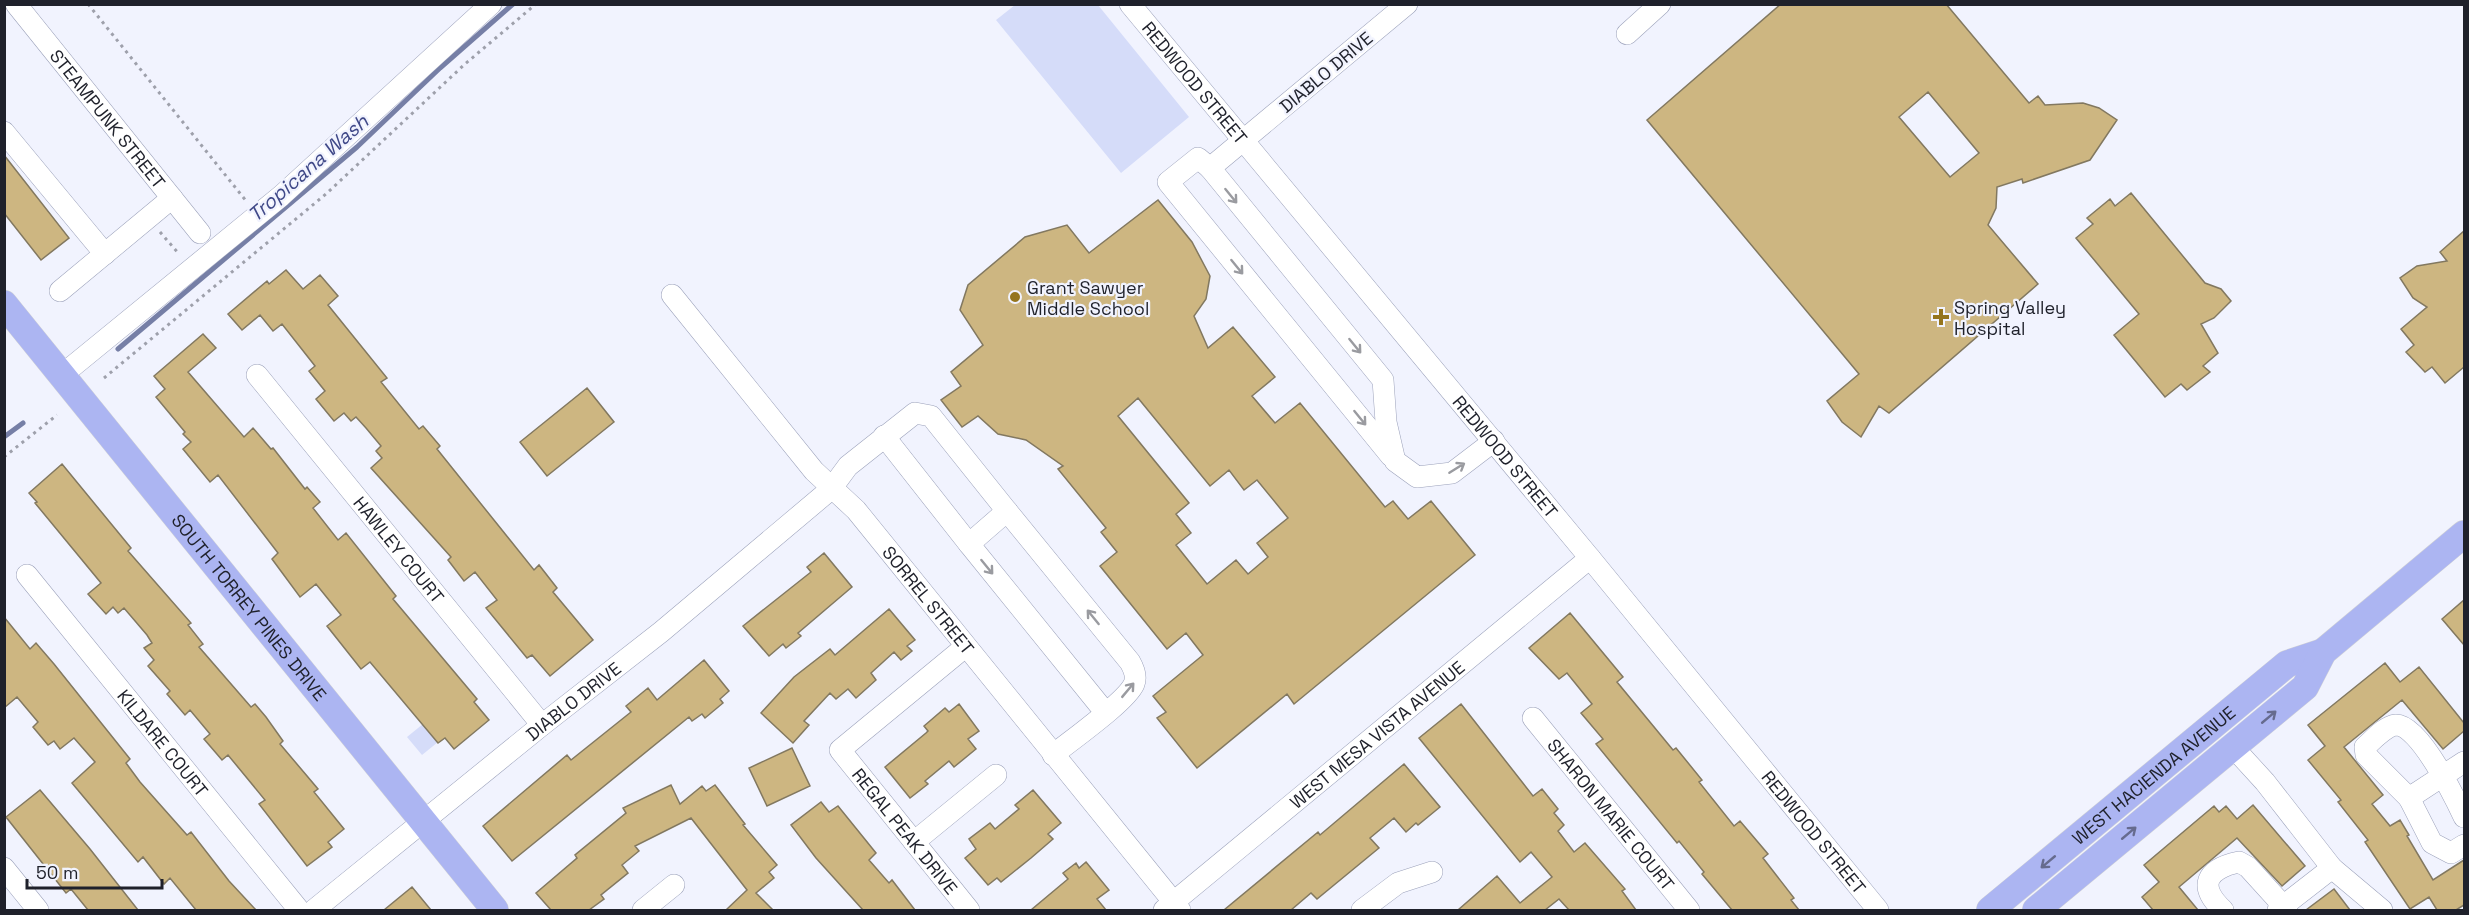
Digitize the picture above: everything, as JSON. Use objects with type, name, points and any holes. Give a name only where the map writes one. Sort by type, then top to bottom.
[{"type":"main road","name":"SOUTH TORREY PINES DRIVE","points":[[5,304],[495,910]]},
{"type":"main road","name":"WEST HACIENDA AVENUE","points":[[2036,910],[2305,687],[2324,652],[2464,534]]},
{"type":"main road","name":"WEST HACIENDA AVENUE","points":[[1990,910],[2287,664],[2324,652]]},
{"type":"street","name":"STEAMPUNK STREET","points":[[16,4],[200,233]]},
{"type":"street","points":[[62,375],[281,196],[491,4]]},
{"type":"street","name":"REDWOOD STREET","points":[[1130,4],[1494,441],[1878,910]]},
{"type":"street","name":"DIABLO DRIVE","points":[[1210,168],[1407,4]]},
{"type":"street","points":[[1627,34],[1660,4]]},
{"type":"street","points":[[4,132],[105,254]]},
{"type":"street","points":[[1395,461],[1386,422],[1383,380],[1210,168],[1198,158],[1168,182],[1395,461],[1417,477],[1452,473],[1494,441]]},
{"type":"street","points":[[60,291],[172,198]]},
{"type":"street","name":"SORREL STREET","points":[[672,295],[831,489],[856,510],[1053,755],[1172,908]]},
{"type":"street","name":"HAWLEY COURT","points":[[257,375],[542,724]]},
{"type":"street","name":"DIABLO DRIVE","points":[[314,910],[542,724],[661,632],[831,489],[848,466],[915,413],[931,416],[1133,667],[1133,685],[1105,712],[1053,755]]},
{"type":"street","points":[[884,436],[1105,712]]},
{"type":"street","points":[[969,544],[1007,511]]},
{"type":"street","name":"WEST MESA VISTA AVENUE","points":[[1172,908],[1590,558]]},
{"type":"street","name":"KILDARE COURT","points":[[27,575],[299,910]]},
{"type":"street","name":"REGAL PEAK DRIVE","points":[[966,647],[840,750],[969,910]]},
{"type":"street","name":"SHARON MARIE COURT","points":[[1533,718],[1689,910]]},
{"type":"street","points":[[2464,817],[2444,775],[2408,729],[2398,725],[2390,726],[2365,747],[2366,755],[2409,798],[2432,843],[2439,849],[2451,853],[2464,845]]},
{"type":"street","points":[[2233,747],[2265,782],[2331,868],[2382,910]]},
{"type":"street","points":[[2409,798],[2464,762]]},
{"type":"street","points":[[914,842],[996,775]]},
{"type":"street","points":[[2223,910],[2210,898],[2207,888],[2216,869],[2238,862],[2248,867],[2283,909],[2331,868]]},
{"type":"street","points":[[4,868],[38,910]]},
{"type":"street","points":[[1362,910],[1398,883],[1432,872]]},
{"type":"street","points":[[643,910],[674,885]]},
{"type":"path","points":[[88,4],[249,205]]},
{"type":"path","points":[[104,378],[326,194],[481,49],[536,4]]},
{"type":"path","points":[[4,458],[57,415]]},
{"type":"shaded area","points":[[1015,5],[1098,5],[1189,117],[1121,173],[996,20]]},
{"type":"shaded area","points":[[423,724],[438,742],[422,755],[407,737]]},
{"type":"building","points":[[1781,4],[1946,4],[2029,103],[2038,96],[2045,105],[2083,103],[2099,108],[2117,120],[2090,160],[2023,183],[2022,179],[1997,187],[1996,208],[1988,225],[2038,284],[1889,413],[1879,406],[1861,437],[1842,422],[1827,401],[1859,374],[1647,120]],"holes":[[[1928,92],[1979,153],[1950,177],[1899,117]]]},
{"type":"building","points":[[4,155],[69,238],[41,260],[4,213]]},
{"type":"building","points":[[2131,193],[2205,283],[2221,289],[2231,301],[2214,318],[2201,324],[2218,353],[2203,366],[2210,372],[2187,390],[2181,384],[2165,397],[2114,335],[2139,314],[2076,238],[2093,224],[2087,218],[2110,199],[2115,206]]},
{"type":"building","points":[[1158,200],[1192,242],[1210,276],[1206,299],[1194,316],[1208,348],[1233,327],[1275,377],[1252,396],[1275,423],[1300,403],[1385,507],[1393,501],[1408,519],[1431,501],[1475,555],[1294,704],[1287,694],[1197,768],[1157,718],[1166,712],[1153,696],[1203,655],[1186,633],[1167,649],[1100,566],[1117,552],[1101,532],[1106,528],[1058,469],[1063,466],[1026,440],[998,434],[978,416],[962,427],[941,400],[961,386],[951,372],[983,345],[960,310],[968,285],[1025,237],[1067,225],[1089,253]],"holes":[[[1138,398],[1210,486],[1229,470],[1244,490],[1257,480],[1288,518],[1257,543],[1268,557],[1248,574],[1236,560],[1207,584],[1176,545],[1191,533],[1176,514],[1189,503],[1118,416]]]},
{"type":"building","points":[[2464,231],[2464,367],[2445,383],[2432,367],[2425,372],[2406,352],[2414,345],[2401,329],[2427,307],[2413,298],[2400,278],[2417,266],[2447,261],[2440,252]]},
{"type":"building","points":[[286,270],[303,289],[320,275],[338,296],[328,305],[387,378],[381,382],[419,429],[423,426],[440,446],[437,449],[534,570],[539,565],[557,588],[553,592],[593,640],[550,676],[532,655],[527,658],[486,608],[497,600],[475,572],[464,581],[448,560],[451,557],[371,468],[382,458],[376,451],[381,446],[366,428],[356,417],[351,421],[344,413],[334,421],[316,399],[325,391],[309,371],[315,366],[282,324],[273,331],[260,315],[242,330],[228,314],[267,281],[269,284]]},
{"type":"building","points":[[203,334],[216,348],[188,372],[244,437],[253,428],[271,449],[273,448],[305,489],[307,487],[320,502],[313,508],[338,540],[346,533],[396,596],[393,599],[477,699],[474,702],[489,720],[454,749],[445,738],[438,743],[370,662],[361,669],[327,626],[341,615],[316,584],[300,597],[272,559],[278,553],[218,475],[210,482],[183,449],[191,442],[156,397],[165,389],[154,376]]},
{"type":"building","points":[[587,388],[614,422],[547,476],[520,442]]},
{"type":"building","points":[[62,464],[131,548],[128,551],[191,623],[188,625],[203,644],[199,647],[251,707],[255,704],[266,717],[283,741],[280,744],[318,789],[314,792],[344,829],[328,842],[332,847],[307,866],[259,804],[265,800],[228,755],[222,760],[204,739],[210,734],[190,710],[185,715],[167,694],[170,691],[148,666],[154,660],[144,648],[152,643],[147,635],[124,608],[118,613],[113,607],[106,614],[88,594],[101,583],[29,493]]},
{"type":"building","points":[[824,553],[852,587],[798,633],[801,636],[786,648],[783,644],[769,656],[743,626],[811,572],[807,567]]},
{"type":"building","points":[[2464,600],[2464,645],[2442,619]]},
{"type":"building","points":[[889,609],[915,640],[907,646],[912,651],[901,660],[894,652],[871,673],[876,680],[856,698],[848,689],[836,699],[830,693],[804,721],[809,725],[793,743],[761,713],[794,677],[830,649],[835,655]]},
{"type":"building","points":[[1570,613],[1623,677],[1617,682],[1673,750],[1676,748],[1702,780],[1699,782],[1734,826],[1740,821],[1768,854],[1763,858],[1794,898],[1791,900],[1799,910],[1732,910],[1702,874],[1704,872],[1679,841],[1677,843],[1596,744],[1603,739],[1581,713],[1592,704],[1567,673],[1559,679],[1529,648]]},
{"type":"building","points":[[4,617],[30,649],[36,643],[130,759],[126,763],[140,782],[187,835],[191,832],[229,881],[256,910],[196,910],[170,878],[164,884],[143,857],[138,862],[72,783],[95,762],[74,738],[60,749],[54,741],[48,745],[33,727],[38,722],[17,697],[4,708]]},
{"type":"building","points":[[704,660],[729,691],[720,699],[723,703],[705,718],[702,714],[692,721],[689,717],[512,861],[483,826],[567,755],[571,760],[631,712],[626,706],[648,688],[657,700]]},
{"type":"building","points":[[2385,663],[2400,682],[2419,667],[2464,723],[2464,731],[2443,749],[2402,700],[2344,747],[2383,795],[2372,804],[2390,826],[2400,820],[2433,880],[2464,860],[2464,905],[2456,910],[2437,910],[2429,897],[2410,909],[2365,842],[2368,840],[2338,802],[2341,800],[2308,760],[2325,746],[2308,725]]},
{"type":"building","points":[[959,704],[979,731],[968,739],[976,749],[954,767],[949,761],[925,781],[928,784],[910,798],[885,767],[926,733],[928,731],[924,726],[945,708],[949,712]]},
{"type":"building","points":[[1461,704],[1533,796],[1542,789],[1558,809],[1554,813],[1564,825],[1558,831],[1574,852],[1585,843],[1625,889],[1622,891],[1636,910],[1569,910],[1559,899],[1545,910],[1458,910],[1497,876],[1520,903],[1552,877],[1531,852],[1520,862],[1419,738]]},
{"type":"building","points":[[792,748],[810,786],[767,806],[749,768]]},
{"type":"building","points":[[1404,764],[1440,807],[1418,825],[1416,823],[1406,832],[1394,818],[1370,838],[1379,848],[1317,899],[1311,893],[1291,910],[1224,910],[1318,832],[1320,835]]},
{"type":"building","points":[[671,785],[680,804],[702,786],[706,791],[715,785],[745,824],[743,825],[777,865],[769,872],[774,878],[756,893],[773,910],[726,910],[747,890],[691,818],[635,846],[639,851],[622,865],[628,873],[601,895],[604,899],[589,910],[551,910],[536,893],[577,858],[575,855],[626,813],[623,808]]},
{"type":"building","points":[[40,790],[138,910],[88,910],[71,889],[66,893],[6,817]]},
{"type":"building","points":[[1033,790],[1061,823],[1048,834],[1053,839],[1031,858],[1001,882],[997,878],[988,885],[965,858],[976,849],[969,839],[990,823],[995,829],[1019,809],[1015,805]]},
{"type":"building","points":[[821,802],[829,812],[838,806],[876,853],[869,860],[889,883],[892,880],[915,910],[863,910],[816,858],[791,825]]},
{"type":"building","points":[[2253,805],[2305,866],[2282,886],[2237,838],[2179,887],[2198,910],[2153,910],[2142,897],[2159,882],[2144,865],[2214,806],[2219,812],[2226,806],[2237,819]]},
{"type":"building","points":[[1086,862],[1109,890],[1097,899],[1106,910],[1031,910],[1068,879],[1063,873],[1076,863],[1079,868]]},
{"type":"building","points":[[412,887],[431,910],[384,910]]},
{"type":"building","points":[[2334,889],[2350,910],[2306,910]]},
{"type":"waterway","name":"Tropicana Wash","points":[[118,349],[357,147],[440,68],[513,4]]},
{"type":"waterway","name":"Tropicana Wash","points":[[4,437],[23,423]]},
{"type":"place","name":"Grant Sawyer Middle School","points":[[1015,297]]},
{"type":"place","name":"Spring Valley Hospital","points":[[1941,317]]}]
